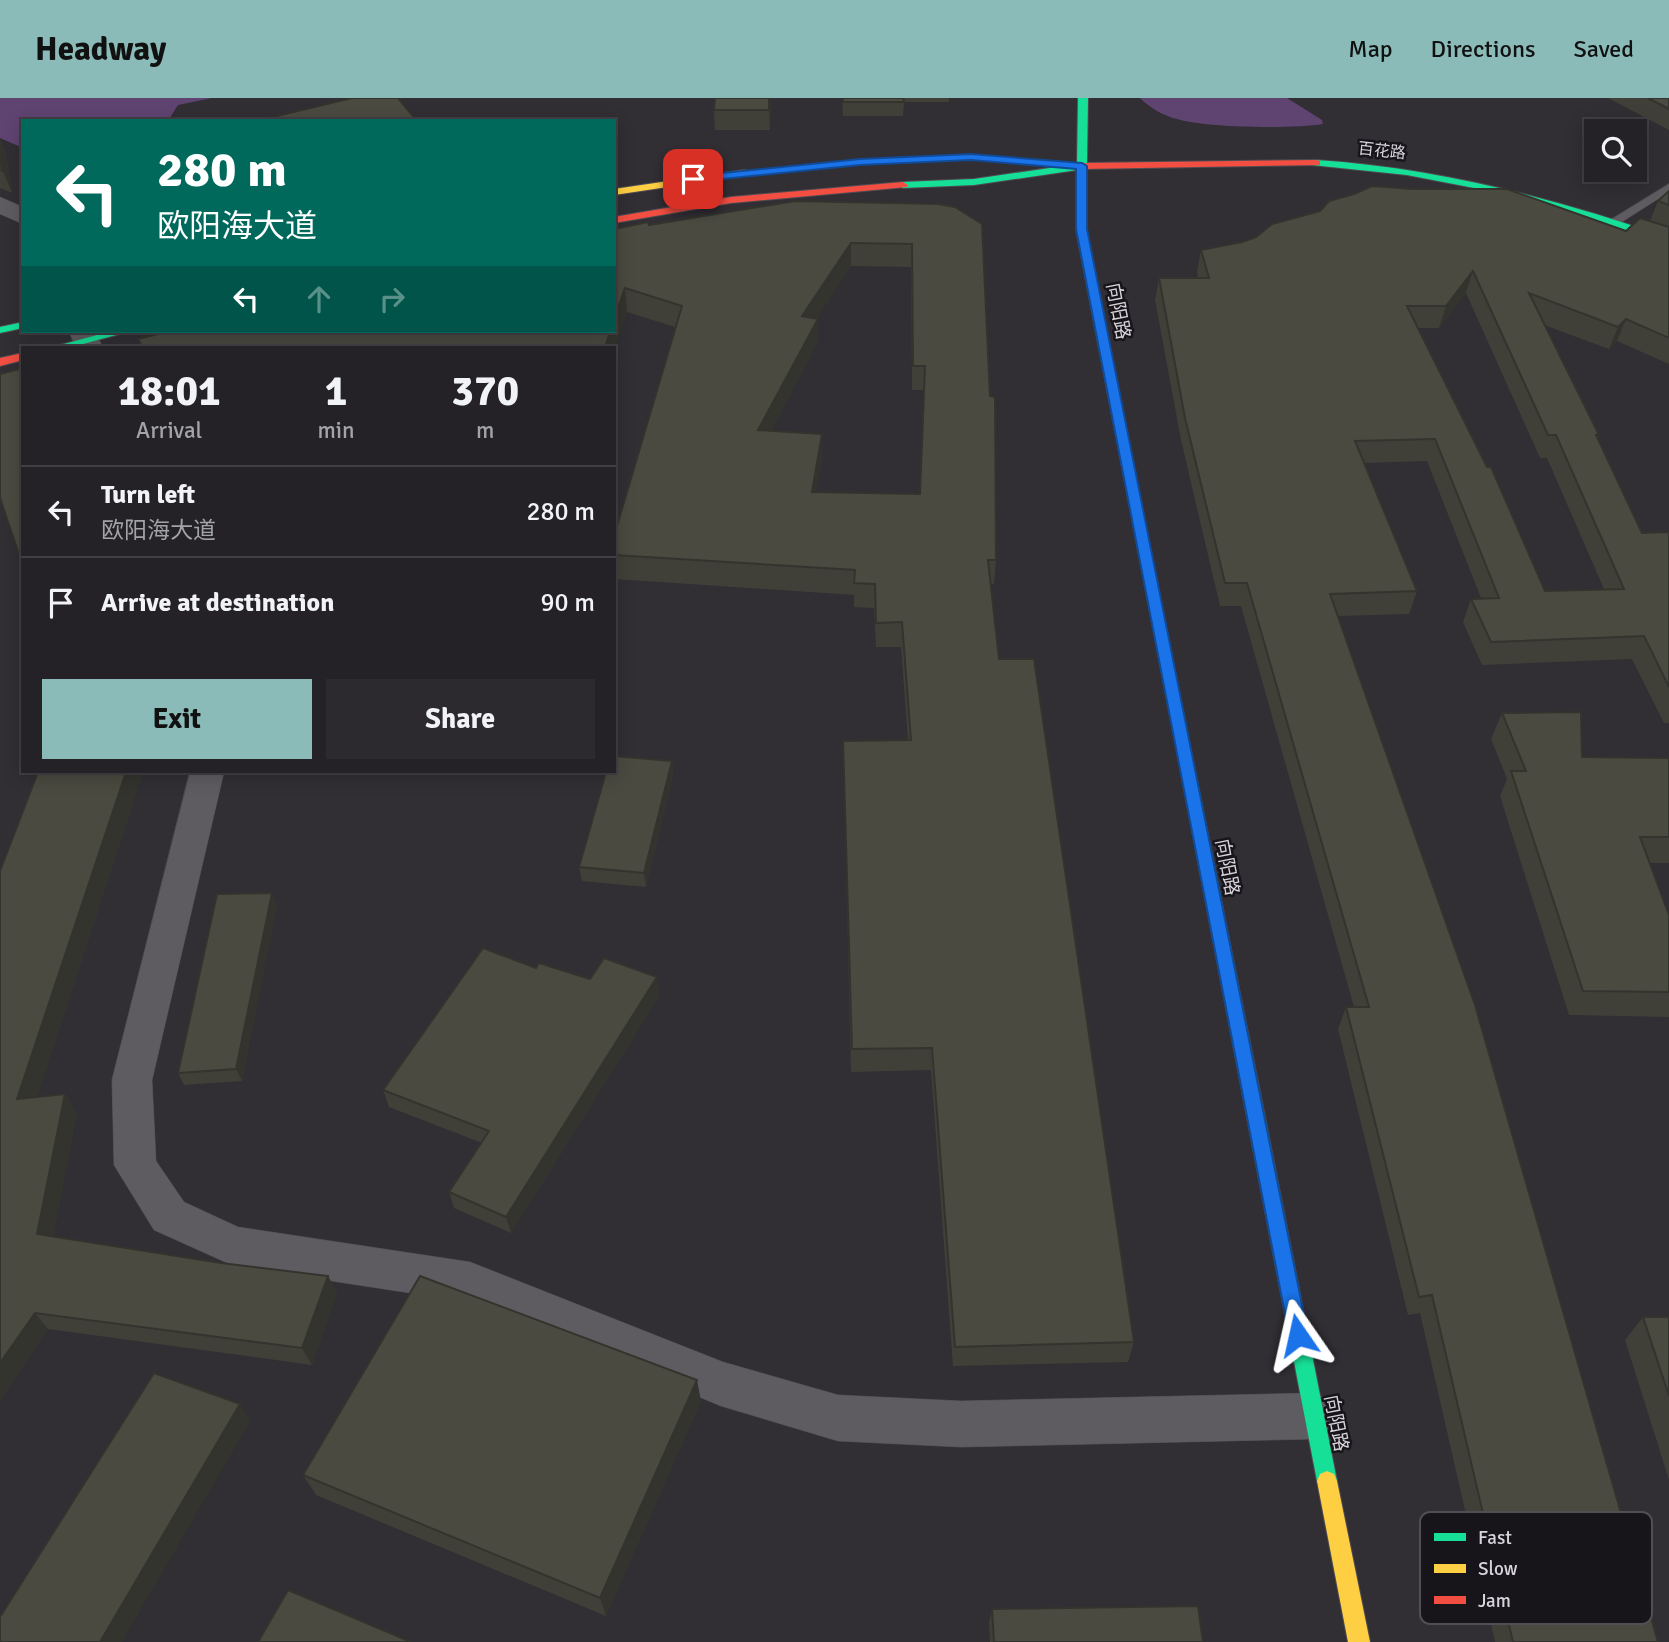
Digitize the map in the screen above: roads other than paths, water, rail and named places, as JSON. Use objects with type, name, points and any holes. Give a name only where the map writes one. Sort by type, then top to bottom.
[{"type":"main road","name":"向阳路","points":[[1083,98],[1081,229],[1359,1642]]},
{"type":"main road","points":[[1013,160],[1082,166]]},
{"type":"main road","name":"百花路","points":[[1082,166],[1297,162],[1379,167],[1501,188],[1669,242]]},
{"type":"main road","points":[[616,219],[731,200],[870,187],[974,182],[1082,166]]},
{"type":"main road","points":[[616,192],[758,171]]},
{"type":"main road","points":[[0,330],[21,325]]},
{"type":"main road","points":[[63,346],[116,333]]},
{"type":"main road","points":[[0,362],[21,357]]},
{"type":"street","points":[[0,204],[21,216]]},
{"type":"street","points":[[207,773],[132,1080],[135,1165],[169,1216],[234,1246],[365,1264],[470,1283],[588,1328],[721,1384],[838,1418],[961,1424],[1314,1416]]},
{"type":"lane","points":[[1613,222],[1669,187]]}]
